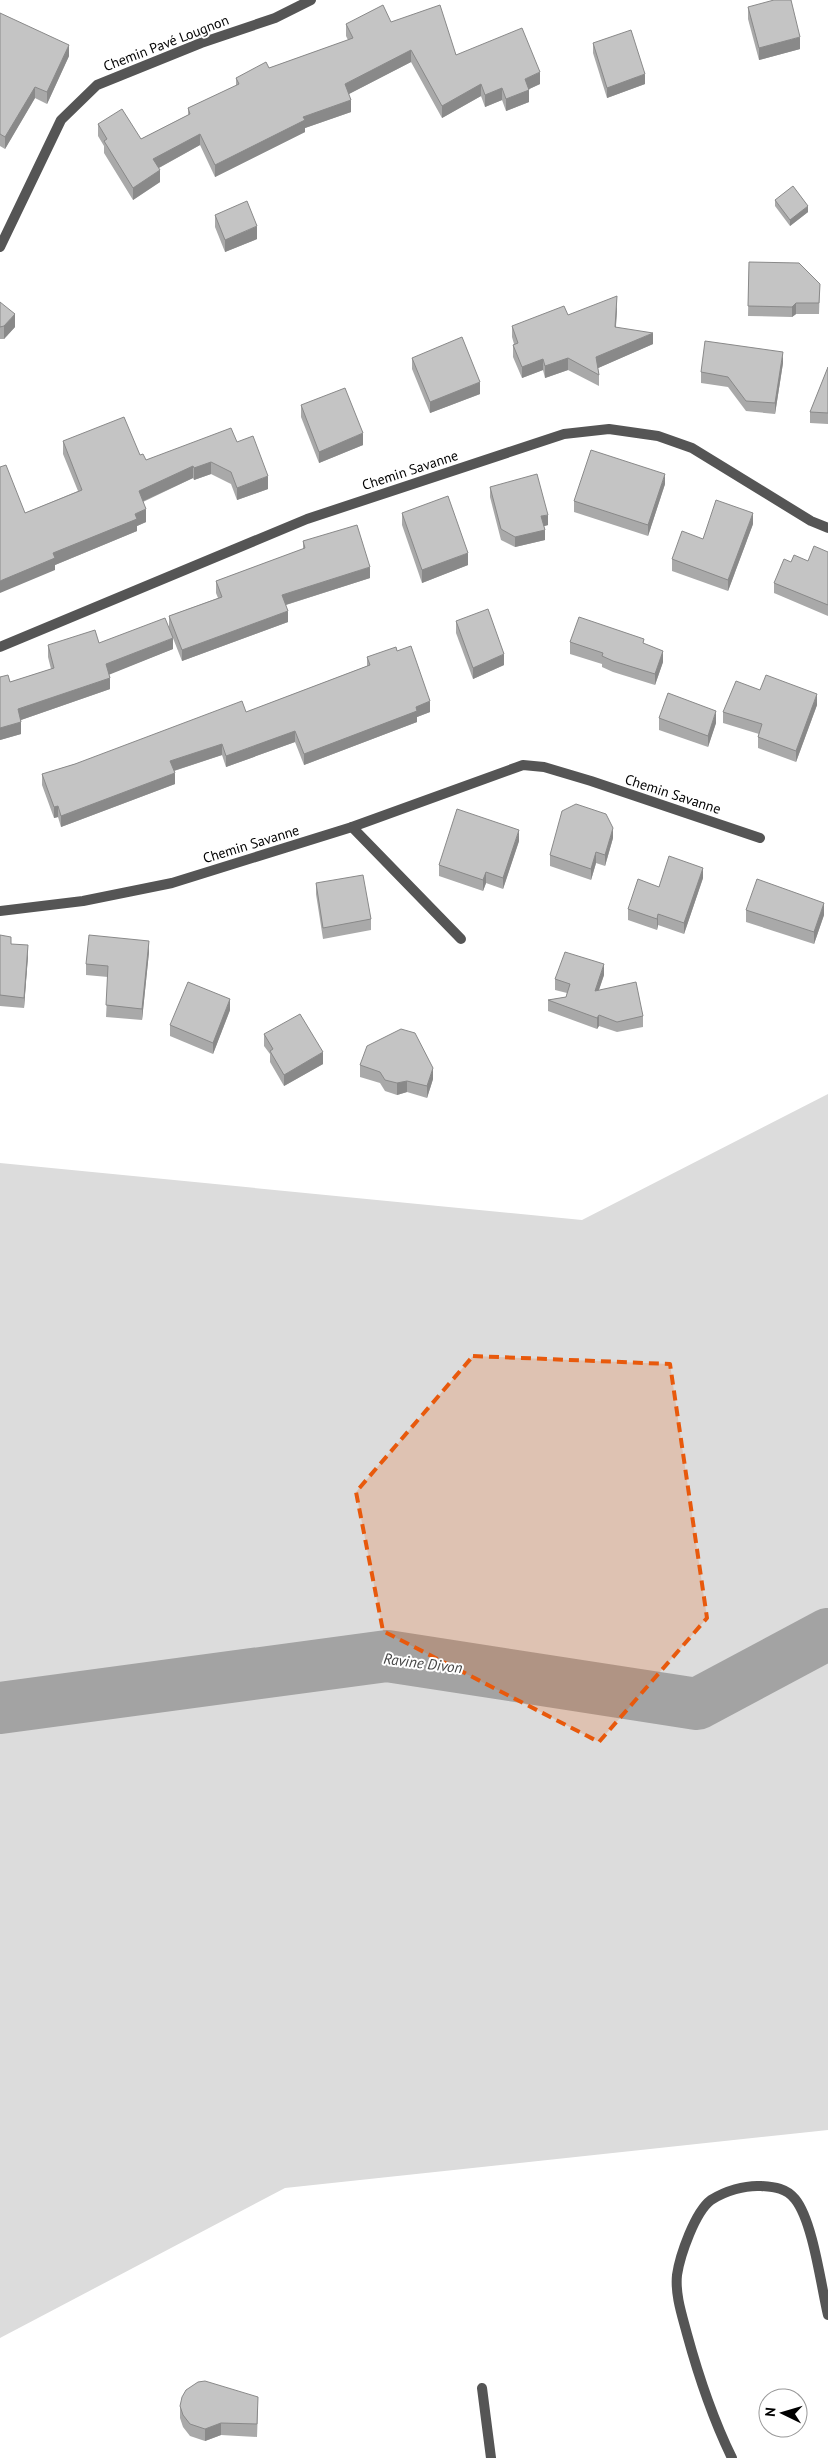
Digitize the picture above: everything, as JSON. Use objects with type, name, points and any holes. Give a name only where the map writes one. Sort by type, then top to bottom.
[{"type":"street","name":"Chemin Pavé Lougnon","points":[[0,247],[61,120],[97,85],[201,43],[275,18],[311,0]]},
{"type":"street","name":"Chemin Savanne","points":[[0,646],[307,519],[564,434],[609,429],[658,436],[692,448],[811,521],[828,528]]},
{"type":"street","name":"Chemin Savanne","points":[[0,911],[83,901],[172,883],[352,827],[523,765],[544,767],[591,781],[760,838]]},
{"type":"street","points":[[352,827],[462,939]]},
{"type":"street","points":[[732,2458],[704,2394],[678,2298],[677,2274],[684,2249],[694,2223],[710,2201],[730,2191],[756,2186],[780,2187],[795,2199],[808,2226],[828,2315]]},
{"type":"street","points":[[482,2388],[491,2458]]},
{"type":"highlighted area","points":[[473,1356],[670,1364],[707,1618],[599,1742],[383,1631],[356,1492]]},
{"type":"shaded area","points":[[828,1094],[828,2130],[285,2188],[0,2338],[0,1163],[582,1220]]},
{"type":"building","points":[[774,0],[791,0],[800,37],[759,48],[748,7]]},
{"type":"building","points":[[383,5],[391,22],[440,5],[456,55],[522,28],[540,72],[525,79],[529,90],[506,99],[502,88],[485,95],[481,84],[442,106],[411,50],[345,84],[351,100],[303,117],[305,120],[215,165],[200,134],[153,159],[160,170],[133,188],[104,141],[107,139],[98,124],[122,109],[141,139],[190,114],[188,108],[239,84],[236,78],[266,62],[269,68],[353,38],[346,24]]},
{"type":"building","points":[[0,13],[69,45],[47,92],[35,87],[5,137],[0,134]]},
{"type":"building","points":[[631,30],[645,74],[607,88],[593,43]]},
{"type":"building","points":[[793,186],[808,206],[790,220],[775,200]]},
{"type":"building","points":[[247,201],[257,226],[225,240],[215,215]]},
{"type":"building","points":[[749,262],[799,263],[820,284],[819,303],[796,303],[792,307],[748,306]]},
{"type":"building","points":[[617,296],[615,327],[653,333],[596,357],[599,375],[568,358],[545,366],[543,359],[522,367],[513,345],[518,343],[512,326],[564,306],[568,315]]},
{"type":"building","points":[[0,302],[15,314],[4,326],[0,327]]},
{"type":"building","points":[[462,337],[480,382],[430,402],[412,358]]},
{"type":"building","points":[[705,341],[783,352],[775,403],[746,401],[728,377],[701,372]]},
{"type":"building","points":[[828,367],[828,413],[810,412]]},
{"type":"building","points":[[345,388],[363,433],[319,452],[301,405]]},
{"type":"building","points":[[124,417],[140,455],[143,454],[146,460],[231,428],[237,442],[253,436],[268,476],[237,488],[231,472],[211,462],[194,468],[193,466],[139,491],[146,509],[135,514],[137,519],[53,553],[55,558],[0,581],[0,467],[6,465],[25,513],[82,490],[63,441]]},
{"type":"building","points":[[591,450],[665,474],[648,525],[574,501]]},
{"type":"building","points":[[537,474],[548,515],[541,516],[545,530],[515,537],[501,529],[490,487]]},
{"type":"building","points":[[448,496],[468,553],[422,570],[402,513]]},
{"type":"building","points":[[716,500],[753,513],[728,580],[672,559],[682,531],[703,539]]},
{"type":"building","points":[[357,525],[370,567],[282,595],[288,611],[182,650],[169,616],[222,597],[216,581],[305,548],[303,541]]},
{"type":"building","points":[[814,546],[828,552],[828,605],[774,583],[784,559],[791,562],[794,555],[808,561]]},
{"type":"building","points":[[488,609],[504,654],[473,668],[456,621]]},
{"type":"building","points":[[579,617],[644,639],[643,643],[663,651],[655,674],[613,661],[602,656],[603,653],[570,642]]},
{"type":"building","points":[[165,618],[173,638],[106,664],[110,678],[18,709],[21,722],[0,728],[0,677],[8,675],[10,682],[54,668],[48,645],[95,630],[99,643]]},
{"type":"building","points":[[411,646],[430,701],[416,707],[417,711],[304,754],[295,731],[226,756],[222,744],[170,761],[175,773],[61,816],[58,806],[54,807],[42,774],[75,764],[242,701],[246,712],[370,665],[367,657],[396,647],[397,651]]},
{"type":"building","points":[[766,675],[817,694],[796,751],[758,737],[762,724],[723,712],[736,681],[760,690]]},
{"type":"building","points":[[668,693],[716,711],[708,736],[659,718]]},
{"type":"building","points":[[576,804],[606,814],[613,828],[605,855],[596,852],[591,869],[550,855],[562,811]]},
{"type":"building","points":[[457,809],[519,830],[503,878],[486,872],[483,880],[439,865]]},
{"type":"building","points":[[669,856],[703,868],[684,923],[658,914],[657,919],[628,909],[638,879],[659,887]]},
{"type":"building","points":[[363,875],[371,919],[323,928],[316,883]]},
{"type":"building","points":[[757,879],[824,903],[814,932],[746,910]]},
{"type":"building","points":[[0,935],[11,937],[11,944],[28,945],[24,998],[0,995]]},
{"type":"building","points":[[89,935],[149,941],[142,1009],[106,1005],[108,966],[86,964]]},
{"type":"building","points":[[565,952],[604,964],[595,991],[636,982],[643,1016],[617,1022],[599,1015],[597,1018],[548,1000],[566,997],[570,984],[555,979]]},
{"type":"building","points":[[188,982],[230,999],[213,1043],[170,1025]]},
{"type":"building","points":[[300,1014],[323,1052],[284,1075],[270,1051],[273,1049],[264,1034]]},
{"type":"building","points":[[401,1029],[415,1033],[433,1068],[427,1086],[407,1081],[397,1083],[385,1080],[380,1072],[360,1065],[367,1046]]},
{"type":"building","points":[[205,2381],[258,2397],[257,2424],[221,2423],[205,2429],[190,2424],[183,2415],[180,2406],[182,2397],[186,2390],[198,2382]]},
{"type":"waterway","name":"Ravine Divon","points":[[0,1708],[387,1656],[697,1704],[828,1634]]}]
